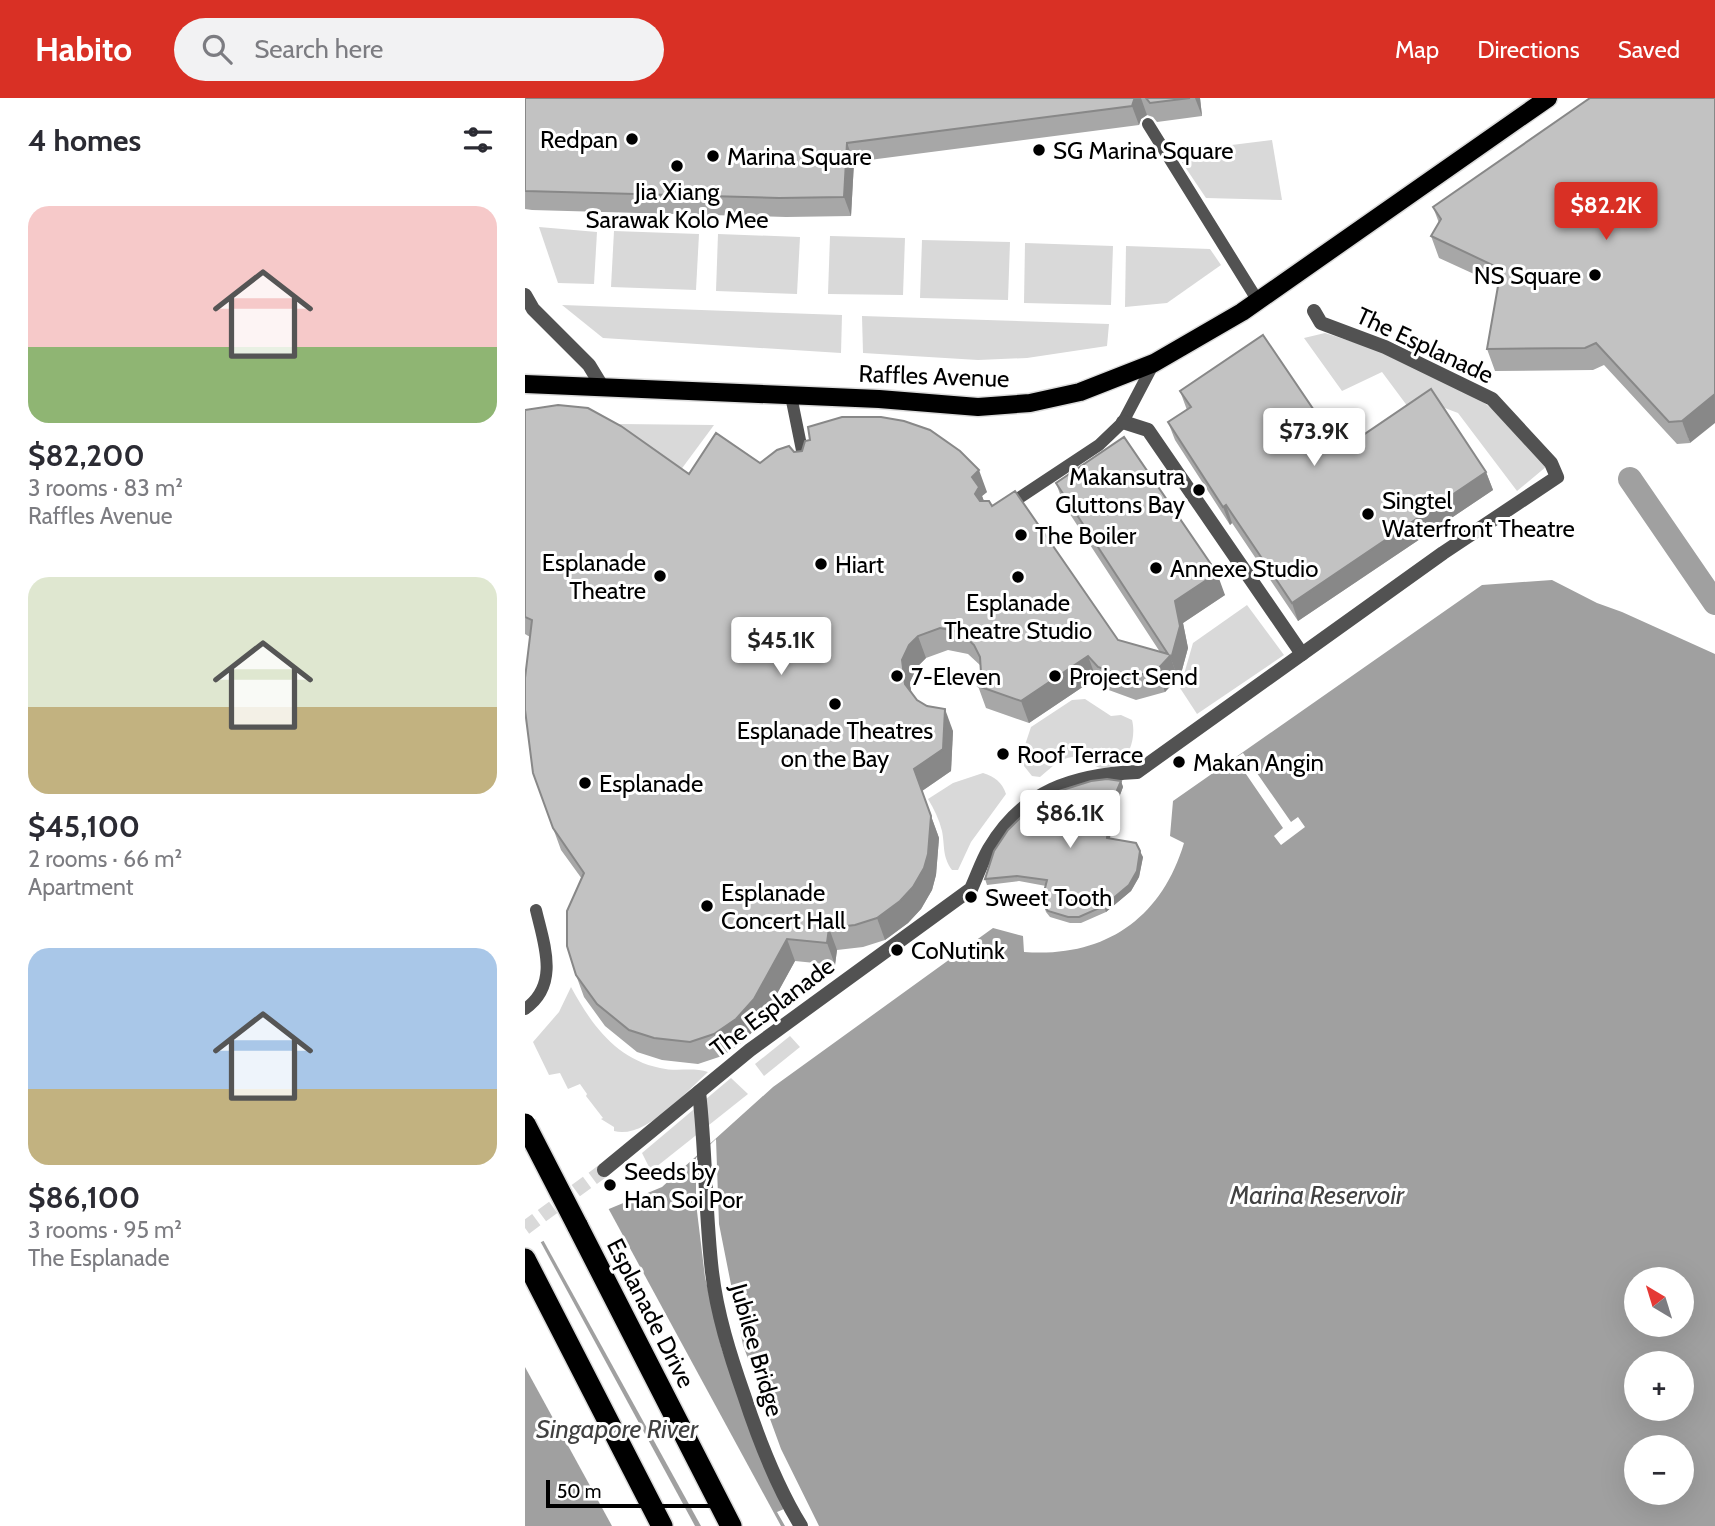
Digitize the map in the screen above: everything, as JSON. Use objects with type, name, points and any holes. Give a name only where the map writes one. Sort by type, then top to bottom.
[{"type":"highway","name":"Esplanade Drive","points":[[525,1124],[731,1526]]},
{"type":"highway","points":[[525,1259],[662,1526]]},
{"type":"main road","name":"Raffles Avenue","points":[[525,384],[879,399],[978,407],[1030,403],[1080,392],[1154,363],[1232,318],[1548,98]]},
{"type":"street","points":[[525,295],[533,309],[589,365],[603,388]]},
{"type":"street","name":"The Esplanade","points":[[604,1170],[750,1050],[971,889],[987,851],[999,832],[1035,799],[1063,783],[1089,776],[1137,772],[1443,553],[1557,477],[1551,463],[1492,399],[1385,347],[1321,323],[1314,311]]},
{"type":"street","points":[[1123,422],[1148,430],[1302,654]]},
{"type":"street","name":"Jubilee Bridge","points":[[699,1092],[712,1275],[727,1347],[765,1457],[801,1526]]},
{"type":"lane","points":[[1148,124],[1258,301]]},
{"type":"lane","points":[[992,516],[1099,445],[1123,422],[1154,363]]},
{"type":"lane","points":[[792,396],[805,466]]},
{"type":"lane","points":[[525,1009],[543,989],[548,970],[536,910]]},
{"type":"shaded area","points":[[1272,140],[1282,200],[1206,198],[1175,152]]},
{"type":"shaded area","points":[[539,227],[597,232],[594,284],[558,283]]},
{"type":"shaded area","points":[[614,231],[699,234],[696,290],[611,287]]},
{"type":"shaded area","points":[[718,234],[800,237],[797,294],[716,291]]},
{"type":"shaded area","points":[[830,236],[905,238],[903,295],[828,294]]},
{"type":"shaded area","points":[[922,240],[1010,242],[1008,300],[920,298]]},
{"type":"shaded area","points":[[1025,243],[1113,246],[1111,305],[1024,303]]},
{"type":"shaded area","points":[[1126,246],[1210,249],[1221,265],[1167,303],[1125,307]]},
{"type":"shaded area","points":[[562,305],[842,315],[841,353],[603,338]]},
{"type":"shaded area","points":[[862,316],[1109,324],[1107,346],[1027,358],[978,360],[863,353]]},
{"type":"shaded area","points":[[1325,333],[1392,355],[1456,385],[1502,417],[1547,466],[1517,491],[1458,413],[1429,402],[1411,411],[1382,372],[1342,391],[1304,338]]},
{"type":"shaded area","points":[[525,423],[714,425],[680,471]]},
{"type":"shaded area","points":[[1247,605],[1284,655],[1197,714],[1180,688],[1193,643]]},
{"type":"shaded area","points":[[1085,699],[1111,716],[1121,715],[1132,720],[1133,736],[1129,751],[1118,764],[1111,767],[1102,768],[1072,757],[1058,762],[1040,777],[1032,776],[1024,766],[1022,754],[1031,727],[1072,700]]},
{"type":"shaded area","points":[[983,773],[997,780],[1006,794],[971,842],[958,870],[952,870],[945,855],[939,822],[928,799],[953,783]]},
{"type":"shaded area","points":[[571,987],[596,1027],[630,1057],[660,1068],[708,1072],[652,1122],[626,1132],[614,1131],[614,1127],[601,1119],[603,1118],[580,1084],[568,1089],[560,1073],[549,1075],[533,1042],[559,1012]]},
{"type":"shaded area","points":[[790,1036],[800,1047],[764,1076],[755,1064]]},
{"type":"shaded area","points":[[731,1078],[748,1094],[651,1171],[642,1153]]},
{"type":"water","name":"Marina Reservoir","points":[[1552,580],[1597,603],[1715,654],[1715,1526],[525,1526],[525,1250],[604,1211],[662,1187],[773,1087],[993,928],[1023,936],[1024,952],[1053,952],[1079,948],[1125,929],[1144,913],[1174,870],[1184,843],[1170,836],[1173,801],[1482,585]]},
{"type":"pier","points":[[1243,753],[1291,822],[1298,817],[1305,827],[1281,845],[1274,836],[1283,828],[1235,758]]},
{"type":"pier","points":[[716,1139],[719,1224],[743,1345],[781,1449],[819,1526],[785,1526],[777,1512],[784,1509],[722,1350],[705,1277],[696,1203],[696,1158]]},
{"type":"pier","points":[[607,1206],[781,1526],[701,1526],[542,1238]]},
{"type":"pier","points":[[539,1239],[695,1526],[612,1526],[525,1367],[525,1246]]},
{"type":"building","name":"Marina Square","points":[[525,98],[1137,98],[1132,106],[847,143],[844,197],[779,198],[525,191]]},
{"type":"building","points":[[1146,98],[1190,98],[1150,103]]},
{"type":"building","name":"NS Square","points":[[1590,98],[1715,98],[1715,394],[1682,421],[1669,422],[1596,343],[1585,348],[1487,349],[1501,269],[1431,236],[1441,219],[1433,207]]},
{"type":"building","points":[[1263,335],[1341,450],[1431,389],[1486,472],[1292,603],[1226,505],[1223,507],[1168,422],[1191,407],[1180,391]]},
{"type":"building","points":[[558,405],[588,408],[621,426],[689,474],[716,433],[760,463],[777,450],[789,446],[794,452],[802,451],[805,441],[810,440],[808,427],[842,417],[881,417],[930,430],[960,451],[979,470],[972,477],[979,487],[975,494],[980,501],[989,501],[992,506],[1015,491],[1118,640],[1168,654],[1056,483],[1124,437],[1217,573],[1175,601],[1180,626],[1171,659],[1170,656],[1157,670],[1128,678],[1098,667],[1088,656],[1021,701],[978,686],[980,657],[974,645],[960,632],[940,628],[918,636],[909,645],[902,660],[905,684],[917,700],[927,706],[945,709],[943,749],[914,769],[931,816],[928,854],[924,868],[913,887],[900,901],[877,918],[855,925],[829,928],[827,943],[787,939],[754,999],[736,1019],[714,1034],[690,1042],[654,1038],[629,1030],[597,1004],[576,975],[567,946],[567,911],[584,873],[553,828],[533,773],[525,710],[525,678],[532,620],[525,617],[525,410]]},
{"type":"building","points":[[1107,779],[1121,781],[1112,802],[1107,838],[1136,843],[1140,851],[1137,871],[1129,885],[1104,906],[1079,917],[1068,917],[1048,911],[1044,906],[1042,900],[1047,880],[1017,876],[985,879],[994,851],[1008,830],[1024,814],[1056,792]]},
{"type":"waterway","points":[[1630,479],[1715,603]]},
{"type":"tunnel","points":[[525,1228],[604,1170]]},
{"type":"place","name":"Redpan","points":[[632,139]]},
{"type":"place","name":"SG Marina Square","points":[[1039,150]]},
{"type":"place","name":"Marina Square","points":[[713,156]]},
{"type":"place","name":"Jia Xiang Sarawak Kolo Mee","points":[[677,166]]},
{"type":"place","name":"NS Square","points":[[1595,275]]},
{"type":"place","name":"Makansutra Gluttons Bay","points":[[1199,490]]},
{"type":"place","name":"Singtel Waterfront Theatre","points":[[1368,514]]},
{"type":"place","name":"The Boiler","points":[[1021,535]]},
{"type":"place","name":"Hiart","points":[[821,564]]},
{"type":"place","name":"Annexe Studio","points":[[1156,568]]},
{"type":"place","name":"Esplanade Theatre","points":[[660,576]]},
{"type":"place","name":"Esplanade Theatre Studio","points":[[1018,577]]},
{"type":"place","name":"7-Eleven","points":[[897,676]]},
{"type":"place","name":"Project Send","points":[[1055,676]]},
{"type":"place","name":"Esplanade Theatres on the Bay","points":[[835,704]]},
{"type":"place","name":"Roof Terrace","points":[[1003,754]]},
{"type":"place","name":"Makan Angin","points":[[1179,762]]},
{"type":"place","name":"Esplanade","points":[[585,783]]},
{"type":"place","name":"Sweet Tooth","points":[[971,897]]},
{"type":"place","name":"Esplanade Concert Hall","points":[[707,906]]},
{"type":"place","name":"CoNutink","points":[[897,950]]},
{"type":"place","name":"Seeds by Han Soi Por","points":[[610,1185]]},
{"type":"water label","name":"Singapore River","points":[[617,1429]]}]
